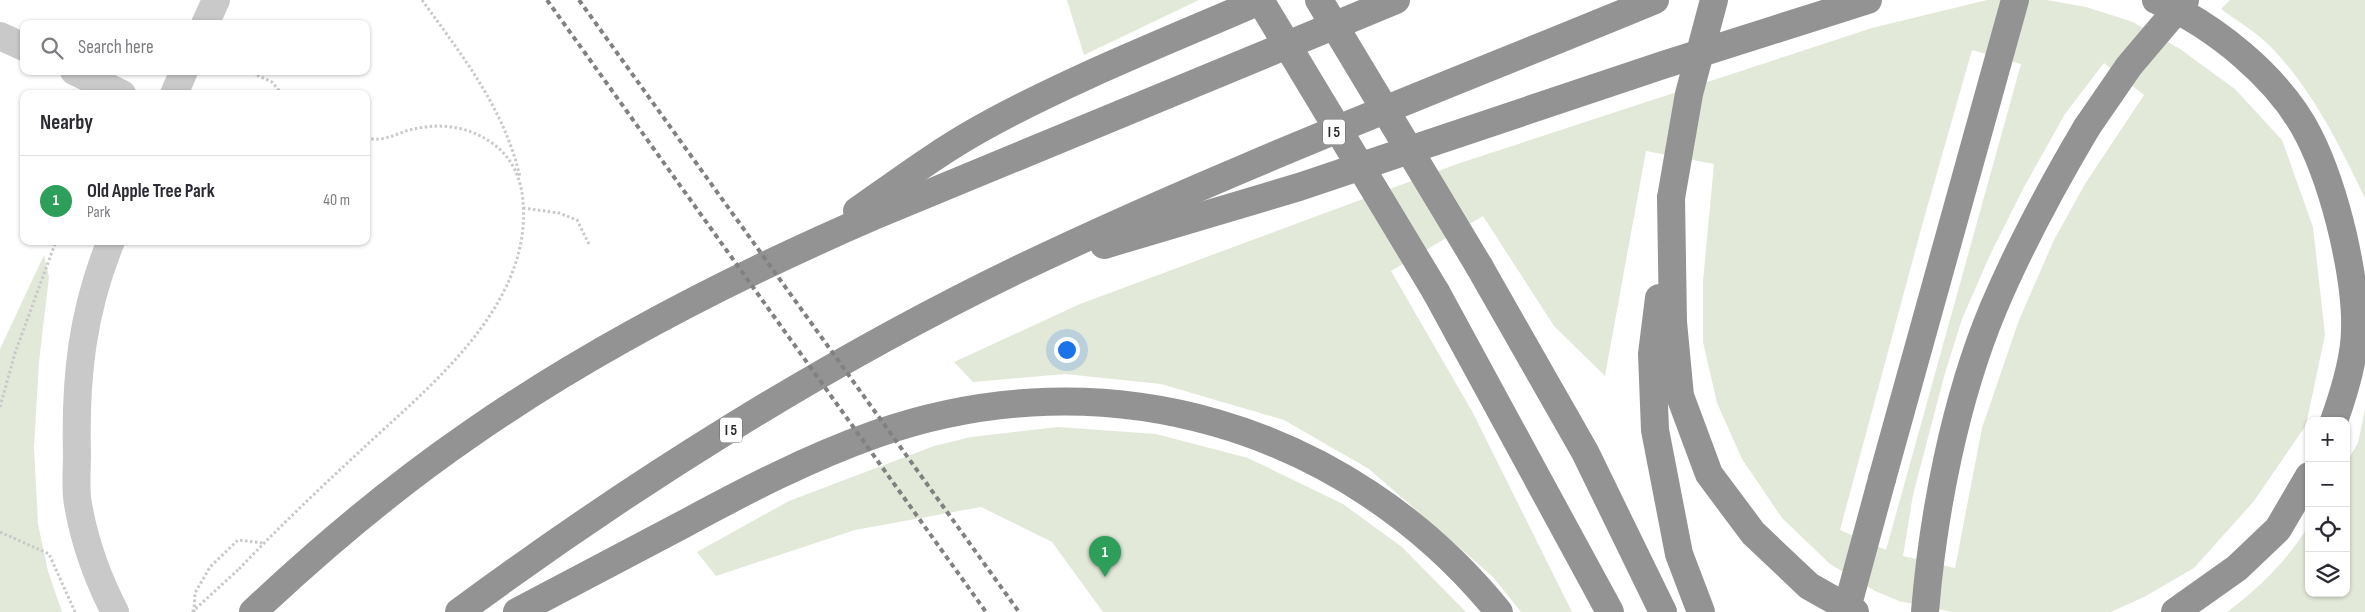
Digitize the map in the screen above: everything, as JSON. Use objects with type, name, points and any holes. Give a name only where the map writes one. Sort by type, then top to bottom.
[{"type":"highway","points":[[811,243],[922,165],[980,130],[1063,88],[1261,0],[1436,292],[1610,612]]},
{"type":"highway","points":[[1319,0],[1479,266],[1585,452],[1663,612]]},
{"type":"highway","points":[[260,605],[363,514],[461,440],[523,398],[636,331],[694,300],[811,243],[1396,0]]},
{"type":"highway","name":"I 5","points":[[459,612],[510,574],[674,465],[785,396],[900,330],[1016,270],[1134,215],[1655,0]]},
{"type":"highway","points":[[1701,612],[1679,554],[1655,430],[1652,354],[1671,198],[1689,94],[1714,0]]},
{"type":"highway","points":[[1016,270],[1299,187],[1672,62],[1868,0]]},
{"type":"highway","points":[[1846,612],[2015,0]]},
{"type":"highway","points":[[2156,0],[2194,20],[2220,38],[2268,80],[2308,134],[2332,190],[2351,270],[2355,330],[2345,389],[2335,417]]},
{"type":"highway","points":[[1925,612],[1938,503],[1973,364],[1992,310],[2041,206],[2087,127],[2129,66],[2185,0]]},
{"type":"highway","points":[[1671,198],[1673,322],[1680,396],[1709,474],[1753,532],[1808,586],[1855,612]]},
{"type":"highway","points":[[517,612],[760,484],[837,448],[877,434],[953,412],[1018,402],[1062,400],[1138,405],[1175,412],[1256,435],[1297,452],[1374,496],[1410,522],[1446,553],[1499,612]]},
{"type":"highway","points":[[2175,612],[2236,568],[2278,530],[2305,483]]},
{"type":"street","points":[[207,20],[216,0]]},
{"type":"street","points":[[0,36],[20,45]]},
{"type":"street","points":[[82,75],[114,90]]},
{"type":"street","points":[[176,90],[182,75]]},
{"type":"street","points":[[110,245],[89,304],[76,391],[76,435],[78,503],[92,555],[115,612]]},
{"type":"path","points":[[193,612],[439,377],[467,347],[490,315],[517,260],[524,208],[514,150],[491,100],[422,0]]},
{"type":"path","points":[[257,75],[272,82],[279,90]]},
{"type":"path","points":[[370,137],[389,138],[427,126],[449,125],[471,131],[493,144],[510,160],[521,182]]},
{"type":"path","points":[[524,208],[559,213],[578,220],[590,246]]},
{"type":"path","points":[[0,406],[15,352],[55,245]]},
{"type":"path","points":[[0,532],[49,554],[75,612]]},
{"type":"path","points":[[193,612],[195,593],[210,567],[238,540],[264,543]]},
{"type":"green space","points":[[1067,0],[1199,0],[1084,55]]},
{"type":"green space","points":[[1987,0],[2047,0],[2086,7],[2133,22],[2180,49],[2235,89],[2282,140],[2313,227],[2325,335],[2308,417],[2305,417],[2305,426],[2254,501],[2194,568],[2144,597],[2111,612],[1952,612],[1899,601],[1875,591],[1830,564],[1782,518],[1742,459],[1717,403],[1703,342],[1703,281],[1714,164],[1646,151],[1605,376],[1554,326],[1483,216],[1391,271],[1473,413],[1572,612],[1521,612],[1493,577],[1369,469],[1284,420],[1161,384],[1065,374],[973,382],[954,362],[1080,304],[1457,164],[1872,28]],"holes":[[[1972,50],[2021,64],[1886,550],[1840,530],[1923,222]],[[2104,63],[2144,95],[2085,184],[2054,240],[2019,320],[1982,428],[1955,568],[1903,556],[1913,495],[1945,373],[1962,319],[1990,255],[2024,187],[2065,114]]]},
{"type":"green space","points":[[2230,0],[2365,0],[2365,198],[2324,118],[2299,80],[2265,41],[2221,9]]},
{"type":"green space","points":[[44,255],[49,277],[39,362],[34,447],[38,524],[48,571],[62,612],[0,612],[0,349]]},
{"type":"green space","points":[[2365,409],[2365,612],[2227,612],[2272,573],[2305,532],[2305,597],[2350,597],[2350,456],[2358,443]]},
{"type":"green space","points":[[1058,427],[1156,434],[1248,458],[1343,504],[1402,547],[1466,612],[1103,612],[1052,542],[981,507],[855,530],[716,576],[697,552],[789,501],[934,446],[971,437]]},
{"type":"railway","points":[[547,0],[986,612]]},
{"type":"railway","points":[[579,0],[1019,612]]},
{"type":"place","name":"Old Apple Tree Park","points":[[1105,577]]}]
